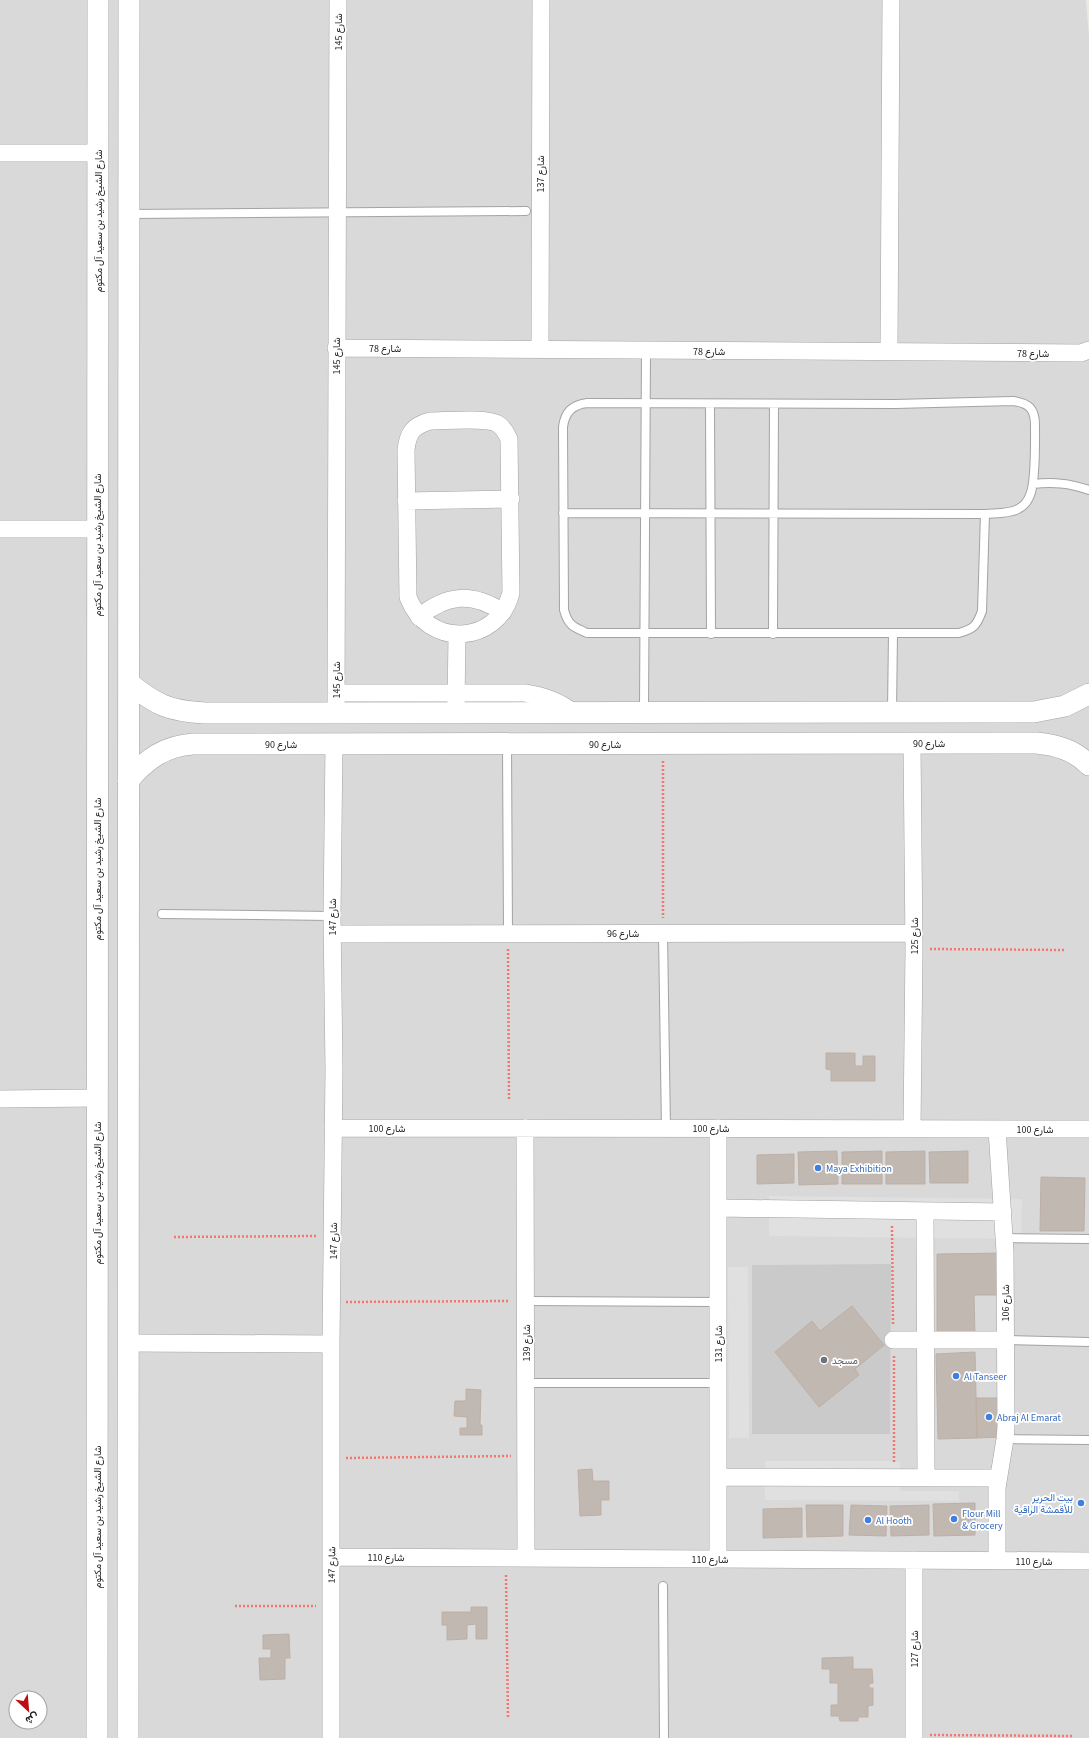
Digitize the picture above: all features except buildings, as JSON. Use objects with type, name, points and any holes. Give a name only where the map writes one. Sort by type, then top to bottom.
[{"type":"street","name":"شارع الشيخ رشيد بن سعيد آل مكتوم","points":[[97,1738],[96,972],[98,0]]},
{"type":"street","points":[[128,1738],[129,0]]},
{"type":"street","name":"شارع 145","points":[[336,703],[338,0]]},
{"type":"street","name":"شارع 137","points":[[540,349],[541,0]]},
{"type":"street","points":[[888,352],[891,0]]},
{"type":"street","points":[[0,153],[98,153]]},
{"type":"street","name":"شارع 78","points":[[336,348],[1086,353]]},
{"type":"street","points":[[430,421],[488,421],[497,424],[505,430],[509,439],[511,499],[511,594],[508,604],[494,622],[483,629],[470,634],[457,635],[436,630],[419,618],[412,608],[408,597],[406,501],[407,439],[412,430],[420,424],[430,421]]},
{"type":"street","points":[[98,484],[102,478],[108,475],[116,475],[123,478],[128,483]]},
{"type":"street","points":[[406,501],[511,499]]},
{"type":"street","points":[[0,529],[97,529]]},
{"type":"street","points":[[419,618],[431,607],[445,601],[460,598],[483,601],[503,612]]},
{"type":"street","points":[[456,703],[457,635]]},
{"type":"street","points":[[128,683],[157,703],[172,710],[205,713],[255,713],[336,703],[456,703],[574,713],[1034,712],[1065,706],[1089,694]]},
{"type":"street","points":[[597,712],[591,720],[589,730],[593,738],[600,744]]},
{"type":"street","points":[[984,744],[992,731],[989,717],[985,712]]},
{"type":"street","points":[[253,744],[246,741],[242,736],[240,728],[242,721],[255,713]]},
{"type":"street","points":[[574,713],[580,720],[581,728],[580,737],[575,744]]},
{"type":"street","name":"شارع 125","points":[[912,743],[914,941],[912,1129]]},
{"type":"street","name":"شارع 90","points":[[128,780],[146,761],[168,748],[193,744],[1053,744],[1069,750],[1083,758],[1089,765]]},
{"type":"street","name":"شارع 147","points":[[331,1738],[331,1344],[333,1236],[332,916],[334,744]]},
{"type":"street","name":"شارع 96","points":[[332,934],[663,933],[914,941]]},
{"type":"street","points":[[96,972],[109,982],[116,982],[123,979],[128,973]]},
{"type":"street","points":[[96,1004],[102,998],[109,995],[123,997],[128,1002]]},
{"type":"street","points":[[0,1099],[97,1098]]},
{"type":"street","name":"شارع 100","points":[[333,1128],[1089,1129]]},
{"type":"street","name":"شارع 139","points":[[525,1128],[526,1558]]},
{"type":"street","name":"شارع 131","points":[[718,1128],[718,1559]]},
{"type":"street","name":"شارع 106","points":[[997,1129],[1004,1238],[1005,1340],[1005,1439],[996,1498],[997,1561]]},
{"type":"street","points":[[718,1208],[1003,1212]]},
{"type":"street","points":[[925,1211],[926,1477]]},
{"type":"street","points":[[893,1340],[1005,1340]]},
{"type":"street","points":[[128,1343],[331,1344]]},
{"type":"street","points":[[718,1477],[998,1478]]},
{"type":"street","name":"شارع 110","points":[[331,1557],[1089,1561]]},
{"type":"street","name":"شارع 127","points":[[914,1560],[914,1736]]},
{"type":"lane","points":[[128,214],[526,211]]},
{"type":"lane","points":[[644,712],[646,350]]},
{"type":"lane","points":[[563,513],[985,514],[1018,510],[1026,504],[1031,495],[1033,484],[1035,415],[1031,407],[1023,402],[1014,401],[895,404],[578,404],[564,417],[563,427],[563,513],[564,610],[566,620],[574,627],[587,633],[711,634],[959,633],[969,630],[978,623],[982,611],[985,514]]},
{"type":"lane","points":[[710,404],[711,634]]},
{"type":"lane","points":[[773,634],[774,404]]},
{"type":"lane","points":[[1033,484],[1054,482],[1072,484],[1089,490]]},
{"type":"lane","points":[[892,712],[893,634]]},
{"type":"lane","points":[[507,744],[508,933]]},
{"type":"lane","points":[[162,914],[332,916]]},
{"type":"lane","points":[[663,933],[666,1128]]},
{"type":"lane","points":[[1004,1238],[1089,1239]]},
{"type":"lane","points":[[526,1301],[718,1302]]},
{"type":"lane","points":[[1005,1340],[1089,1342]]},
{"type":"lane","points":[[526,1383],[718,1383]]},
{"type":"lane","points":[[1005,1439],[1089,1440]]},
{"type":"lane","points":[[663,1586],[664,1738]]},
{"type":"path","points":[[663,744],[663,933]]},
{"type":"path","points":[[508,933],[509,1100]]},
{"type":"path","points":[[914,941],[1065,950]]},
{"type":"path","points":[[174,1236],[333,1236]]},
{"type":"path","points":[[332,1302],[526,1301]]},
{"type":"path","points":[[332,1458],[526,1456]]},
{"type":"path","points":[[506,1558],[508,1718]]},
{"type":"path","points":[[235,1606],[330,1606]]},
{"type":"path","points":[[914,1736],[1072,1736]]},
{"type":"shaded area","points":[[0,0],[1086,0],[1089,37],[1089,1738],[0,1738]]},
{"type":"shaded area","points":[[769,1196],[1022,1199],[1021,1239],[769,1236]]},
{"type":"shaded area","points":[[891,1264],[890,1434],[752,1434],[752,1265]]},
{"type":"shaded area","points":[[728,1267],[748,1267],[749,1438],[729,1438]]},
{"type":"shaded area","points":[[765,1461],[900,1461],[900,1491],[959,1491],[959,1501],[765,1500]]},
{"type":"place","name":"Maya Exhibition","points":[[818,1168]]},
{"type":"place","name":"مسجد","points":[[824,1360]]},
{"type":"place","name":"Al Tanseer","points":[[956,1376]]},
{"type":"place","name":"Abraj Al Emarat","points":[[989,1417]]},
{"type":"place","name":"بيت الحرير للأقمشة الراقية","points":[[1081,1503]]},
{"type":"place","name":"Flour Mill & Grocery","points":[[954,1519]]},
{"type":"place","name":"Al Hooth","points":[[868,1520]]}]
